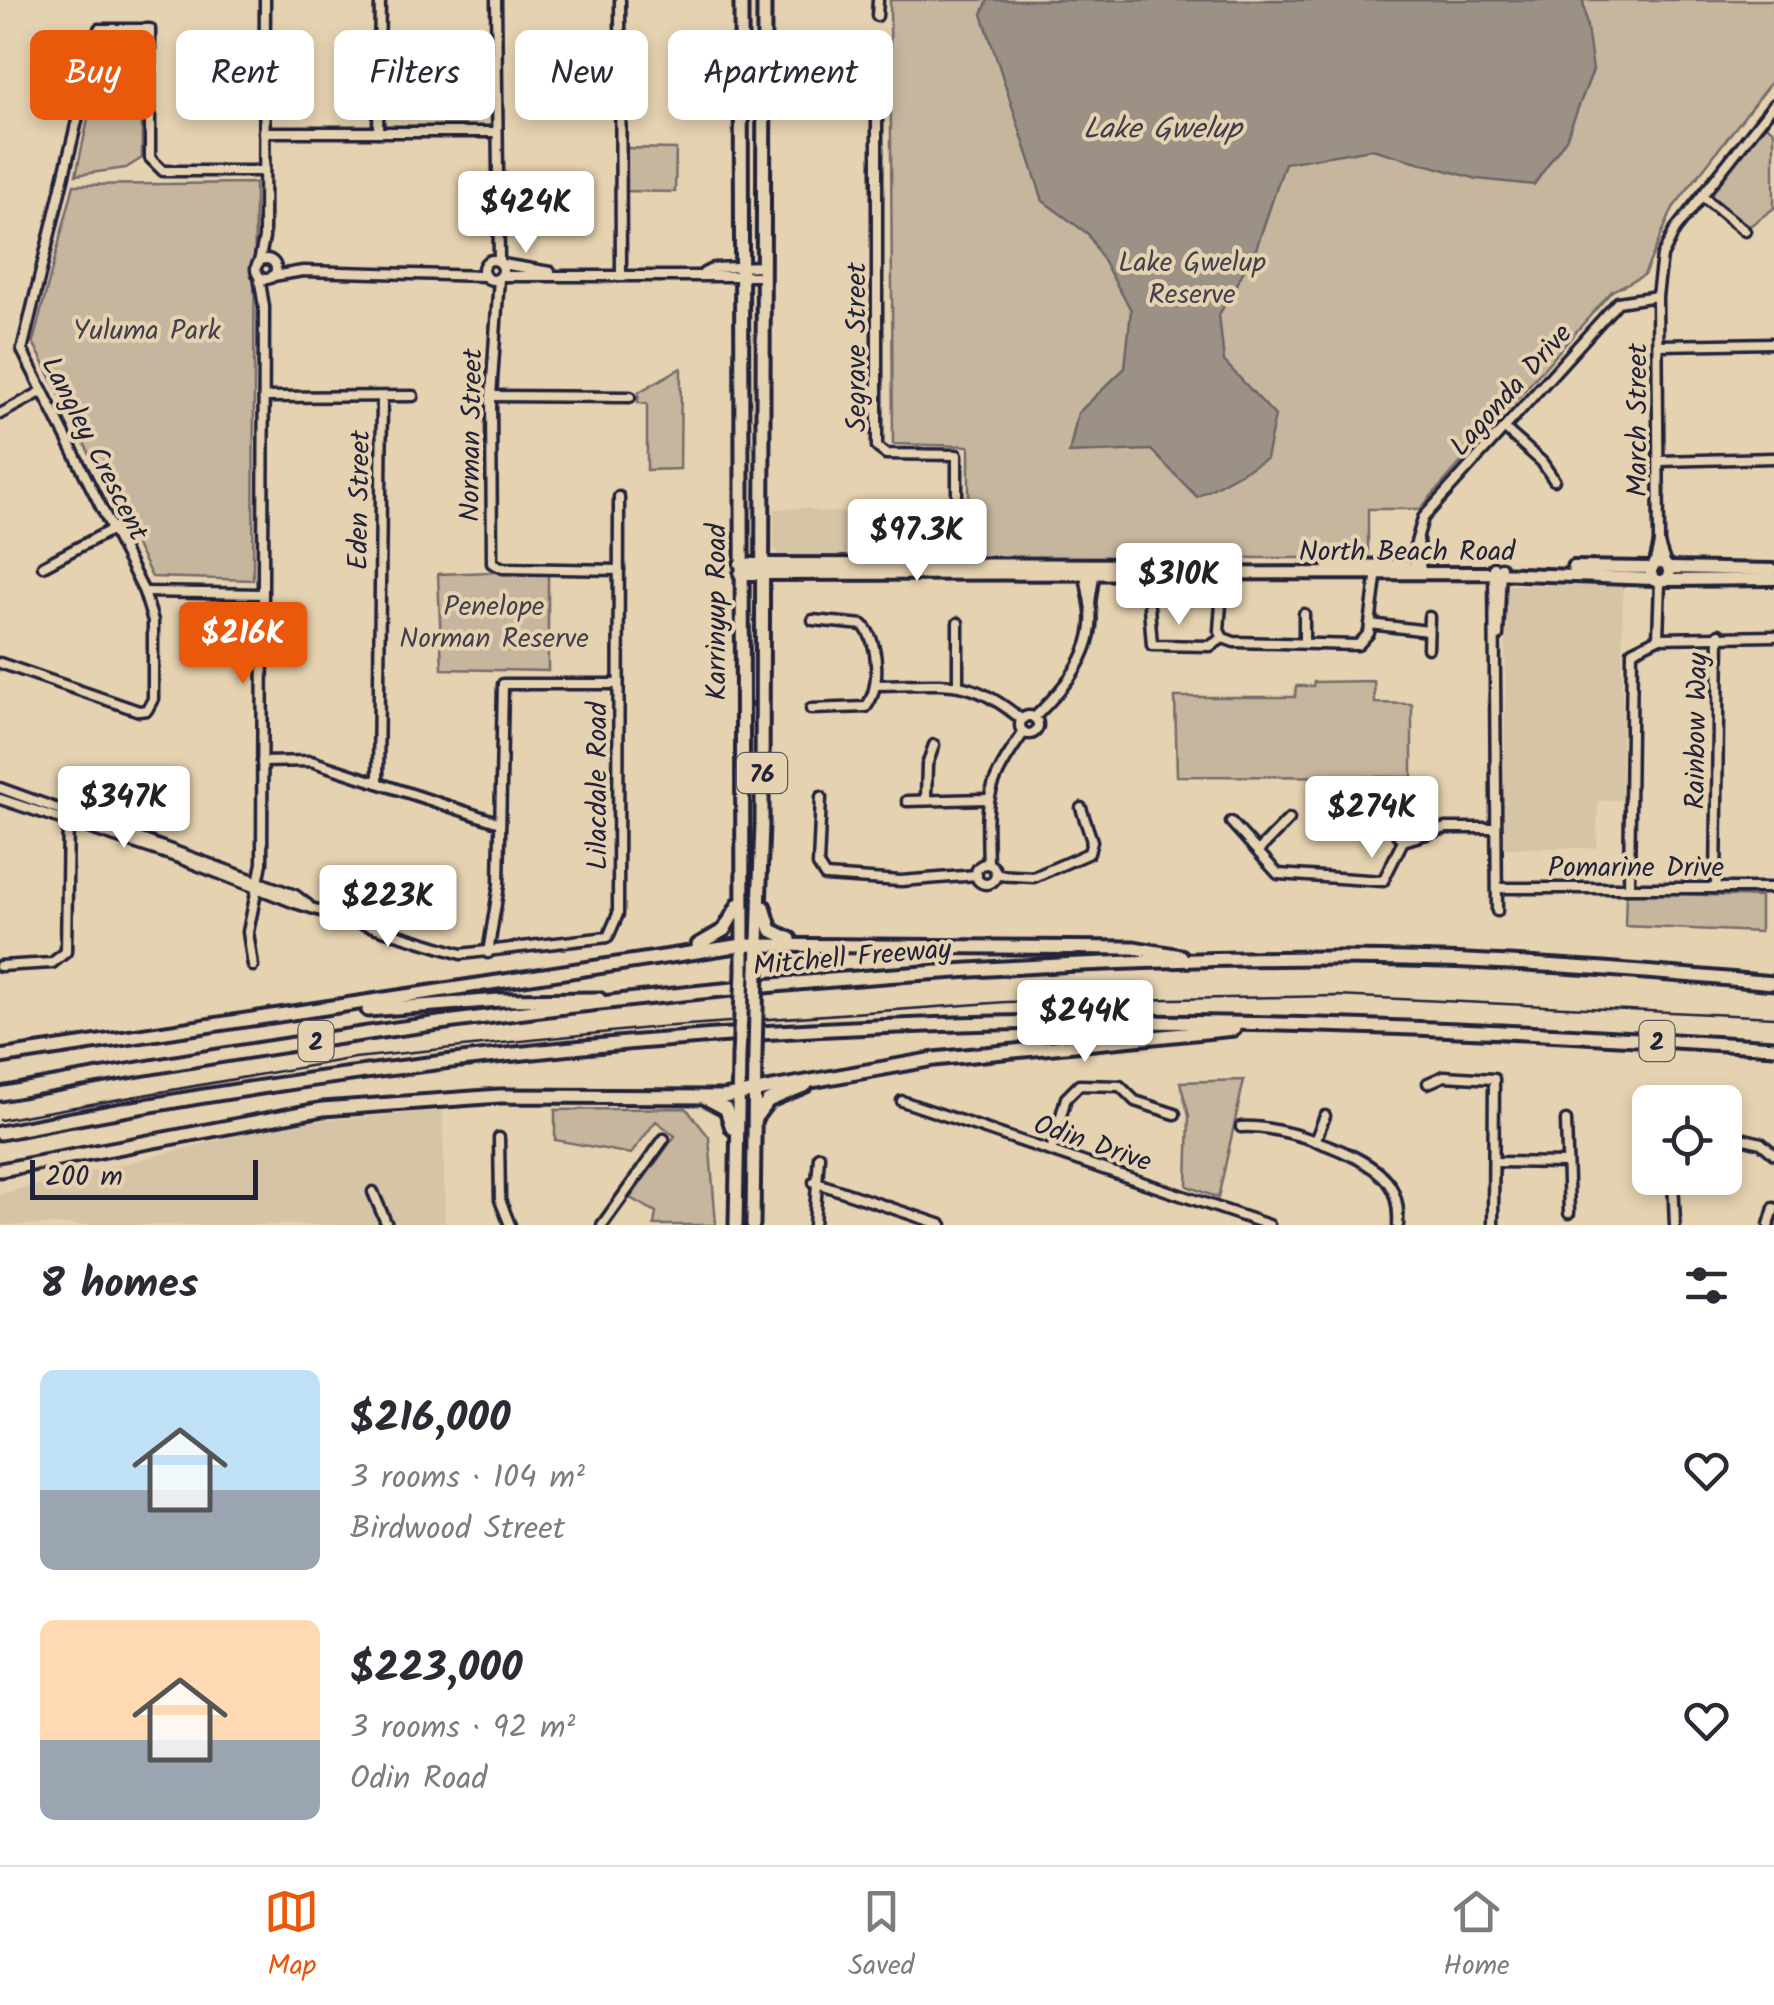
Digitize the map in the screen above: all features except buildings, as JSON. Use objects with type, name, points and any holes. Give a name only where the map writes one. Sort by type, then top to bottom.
[{"type":"highway","name":"Karrinyup Road","points":[[736,1225],[743,945],[739,823],[742,0]]},
{"type":"highway","name":"Karrinyup Road","points":[[753,1225],[762,823],[764,0]]},
{"type":"highway","points":[[739,823],[762,823]]},
{"type":"highway","points":[[761,868],[771,930],[790,939],[835,943]]},
{"type":"highway","points":[[685,951],[722,933],[742,897]]},
{"type":"highway","points":[[0,1057],[743,945],[1134,948],[1205,960]]},
{"type":"highway","name":"Mitchell Freeway","points":[[0,1094],[287,1045],[633,1000],[888,978],[1205,960],[1449,961],[1774,983]]},
{"type":"highway","points":[[259,1019],[500,1000],[633,1000]]},
{"type":"highway","name":"2","points":[[0,1132],[353,1076],[660,1042],[996,1023],[1283,1024],[1774,1047]]},
{"type":"highway","points":[[0,1172],[323,1108],[500,1096],[737,1094],[934,1058],[1283,1024]]},
{"type":"highway","points":[[755,1119],[768,1101],[829,1077]]},
{"type":"highway","points":[[698,1097],[728,1111],[737,1163]]},
{"type":"main road","name":"North Beach Road","points":[[740,569],[1774,570]]},
{"type":"main road","name":"North Beach Road","points":[[1660,572],[1774,579]]},
{"type":"street","points":[[254,966],[248,932],[260,886],[264,307],[259,262],[264,238],[265,0]]},
{"type":"street","points":[[378,132],[380,0]]},
{"type":"street","points":[[496,0],[496,235],[500,263]]},
{"type":"street","points":[[620,0],[621,274]]},
{"type":"street","points":[[878,0],[878,16]]},
{"type":"street","name":"Langley Crescent","points":[[0,663],[138,711],[147,710],[152,699],[153,622],[144,592],[22,350],[99,29],[150,29],[150,158],[162,171],[263,171]]},
{"type":"street","name":"March Street","points":[[1658,638],[1657,296],[1662,256],[1675,230],[1774,104]]},
{"type":"street","name":"Segrave Street","points":[[877,120],[878,446],[881,453],[957,455],[957,568]]},
{"type":"street","points":[[264,132],[495,132]]},
{"type":"street","points":[[1703,196],[1745,231]]},
{"type":"street","points":[[486,277],[496,235]]},
{"type":"street","points":[[264,238],[273,262],[264,307]]},
{"type":"street","points":[[259,262],[304,271]]},
{"type":"street","points":[[457,272],[487,262],[559,274]]},
{"type":"street","name":"Norman Street","points":[[500,263],[491,396],[490,559],[494,566],[620,570]]},
{"type":"street","points":[[259,276],[304,271],[457,272],[500,277],[704,273],[714,268],[762,271]]},
{"type":"street","name":"Norman Street","points":[[486,277],[495,304]]},
{"type":"street","name":"Lagonda Drive","points":[[1418,569],[1423,518],[1618,302],[1636,296],[1657,296]]},
{"type":"street","points":[[1659,346],[1774,343]]},
{"type":"street","points":[[0,414],[41,392]]},
{"type":"street","points":[[264,397],[413,396]]},
{"type":"street","points":[[491,396],[630,397]]},
{"type":"street","name":"Eden Street","points":[[378,784],[382,397]]},
{"type":"street","points":[[1505,428],[1542,462],[1554,480]]},
{"type":"street","points":[[873,462],[881,453]]},
{"type":"street","points":[[1660,461],[1774,458]]},
{"type":"street","name":"Lilacdale Road","points":[[260,886],[462,954],[599,940],[614,931],[619,497]]},
{"type":"street","points":[[43,566],[110,530]]},
{"type":"street","points":[[1022,720],[1034,718],[1077,668],[1086,644],[1090,569]]},
{"type":"street","points":[[1221,569],[1223,638]]},
{"type":"street","points":[[1223,638],[1234,642],[1358,645],[1370,624],[1377,569]]},
{"type":"street","points":[[1497,911],[1498,570]]},
{"type":"street","points":[[144,592],[262,594]]},
{"type":"street","points":[[1149,608],[1152,645],[1210,646],[1223,638]]},
{"type":"street","points":[[1304,614],[1304,642]]},
{"type":"street","points":[[1428,648],[1429,617]]},
{"type":"street","points":[[811,708],[866,707],[876,684],[871,634],[863,624],[813,620]]},
{"type":"street","points":[[958,623],[958,686]]},
{"type":"street","points":[[1370,624],[1428,630]]},
{"type":"street","name":"Rainbow Way","points":[[1716,888],[1718,634]]},
{"type":"street","points":[[1628,888],[1630,660],[1637,646],[1658,638],[1774,636]]},
{"type":"street","points":[[488,952],[497,902],[503,684],[618,684]]},
{"type":"street","points":[[876,684],[958,686],[991,694],[1022,720],[1024,732],[992,778],[986,799],[988,864],[996,875]]},
{"type":"street","points":[[1024,732],[1035,730],[1034,718]]},
{"type":"street","points":[[926,797],[926,765],[934,744]]},
{"type":"street","points":[[262,762],[311,761],[500,823]]},
{"type":"street","points":[[0,788],[73,819],[260,886]]},
{"type":"street","points":[[820,797],[818,864],[825,876],[901,882],[976,874],[986,883],[996,875],[1034,878],[1089,854],[1092,842],[1081,808]]},
{"type":"street","points":[[907,800],[986,799]]},
{"type":"street","points":[[0,800],[73,819]]},
{"type":"street","points":[[1383,817],[1403,841]]},
{"type":"street","points":[[0,966],[52,963],[66,952],[73,819]]},
{"type":"street","points":[[1259,850],[1289,819]]},
{"type":"street","points":[[1231,822],[1278,874],[1383,882],[1403,841],[1446,828],[1496,828]]},
{"type":"street","points":[[976,874],[978,868],[988,864]]},
{"type":"street","name":"Pomarine Drive","points":[[1497,888],[1774,888]]},
{"type":"street","points":[[1428,1083],[1444,1076],[1494,1080],[1493,1225]]},
{"type":"street","points":[[1050,1151],[1066,1098],[1078,1085],[1120,1086],[1135,1101],[1174,1114]]},
{"type":"street","name":"Odin Drive","points":[[902,1101],[1269,1225]]},
{"type":"street","points":[[1314,1142],[1325,1116]]},
{"type":"street","points":[[1566,1121],[1569,1213]]},
{"type":"street","points":[[1241,1127],[1255,1126],[1314,1142],[1380,1173],[1396,1197],[1398,1225]]},
{"type":"street","points":[[500,1138],[500,1200],[510,1225]]},
{"type":"street","points":[[1742,1138],[1761,1142],[1774,1154]]},
{"type":"street","points":[[602,1225],[664,1139]]},
{"type":"street","points":[[814,1225],[814,1182],[819,1156]]},
{"type":"street","points":[[1494,1162],[1566,1163]]},
{"type":"street","points":[[814,1182],[942,1225]]},
{"type":"street","points":[[372,1192],[387,1225]]},
{"type":"street","points":[[1674,1195],[1675,1225]]},
{"type":"street","points":[[1769,1225],[1774,1208]]},
{"type":"shaded area","points":[[807,508],[819,512],[869,512],[868,556],[779,555],[774,548],[775,509]]},
{"type":"shaded area","points":[[1506,585],[1623,586],[1621,800],[1598,801],[1597,848],[1504,848]]},
{"type":"shaded area","points":[[443,1111],[445,1225],[0,1225],[0,1194],[288,1123]]},
{"type":"green space","name":"Lake Gwelup Reserve","points":[[890,0],[1774,0],[1774,78],[1673,208],[1644,275],[1612,291],[1420,509],[1368,509],[1368,558],[969,558],[969,446],[893,444]]},
{"type":"green space","points":[[88,120],[142,120],[142,158],[126,168],[76,175]]},
{"type":"green space","points":[[1762,122],[1774,131],[1774,208],[1747,228],[1708,195]]},
{"type":"green space","points":[[625,148],[676,149],[675,192],[621,191]]},
{"type":"green space","name":"Yuluma Park","points":[[255,183],[253,580],[152,577],[33,342],[74,185]]},
{"type":"green space","points":[[681,368],[680,469],[647,470],[647,404],[638,403],[639,392]]},
{"type":"green space","name":"Penelope Norman Reserve","points":[[548,570],[548,671],[442,669],[438,574]]},
{"type":"green space","points":[[1374,681],[1375,703],[1412,704],[1412,777],[1177,776],[1175,697],[1295,697],[1296,686],[1313,686],[1314,682]]},
{"type":"green space","points":[[1626,892],[1760,897],[1760,932],[1625,926]]},
{"type":"green space","points":[[1244,1080],[1218,1198],[1187,1186],[1189,1116],[1180,1082]]},
{"type":"green space","points":[[686,1108],[709,1137],[716,1225],[654,1225],[656,1212],[630,1198],[675,1136],[656,1121],[631,1154],[555,1140],[555,1110]]},
{"type":"water","name":"Lake Gwelup","points":[[988,0],[1583,0],[1593,70],[1566,139],[1534,185],[1477,179],[1372,149],[1285,163],[1256,249],[1219,315],[1224,361],[1275,416],[1266,459],[1197,497],[1151,450],[1069,453],[1078,413],[1125,368],[1131,310],[1088,234],[1043,201],[982,14]]},
{"type":"railway","points":[[0,1120],[355,1058],[659,1027],[1006,1002],[1337,996],[1774,1017]]}]
